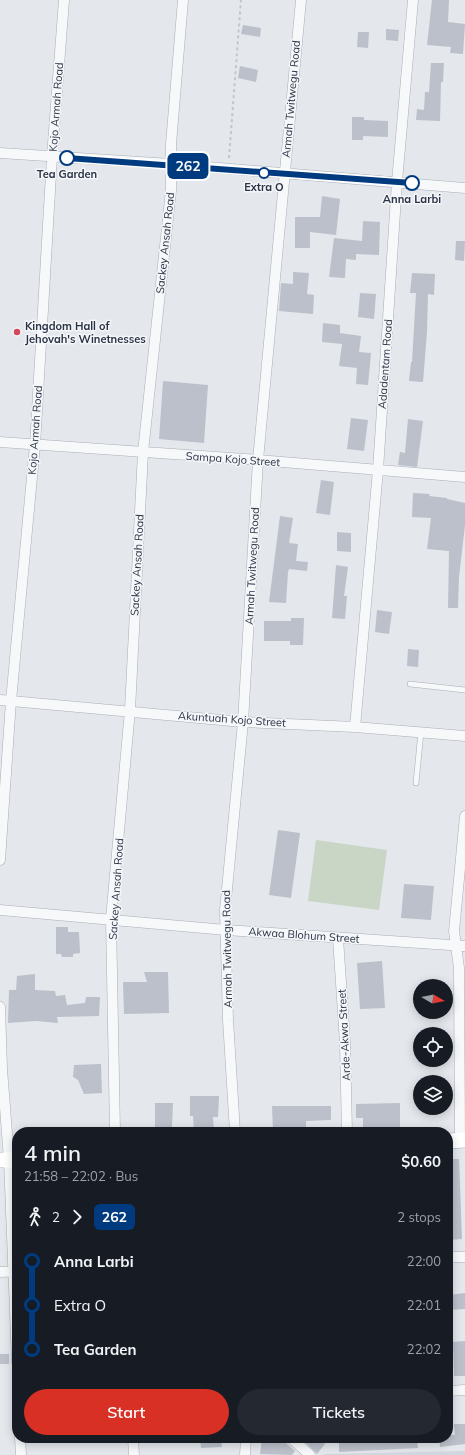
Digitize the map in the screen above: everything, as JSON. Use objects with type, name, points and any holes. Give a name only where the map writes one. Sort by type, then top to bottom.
[{"type":"street","name":"Kojo Armah Road","points":[[0,860],[11,701],[35,445],[52,157],[64,0]]},
{"type":"street","name":"Sackey Ansah Road","points":[[115,1127],[112,920],[130,710],[143,452],[171,190],[171,164],[183,0]]},
{"type":"street","name":"Armah Twitwegu Road","points":[[235,1127],[228,1020],[226,930],[227,878],[243,722],[258,460],[301,0]]},
{"type":"street","name":"Adadentam Road","points":[[355,727],[378,470],[397,182],[413,0]]},
{"type":"street","points":[[0,153],[171,164],[229,170],[465,188]]},
{"type":"street","name":"Sampa Kojo Street","points":[[0,442],[258,460],[465,477]]},
{"type":"street","name":"Akuntuah Kojo Street","points":[[0,700],[130,710],[243,722],[355,727],[465,736]]},
{"type":"street","points":[[458,1140],[461,946],[454,932],[465,816]]},
{"type":"street","name":"Akwaa Blohum Street","points":[[0,910],[226,930],[461,946]]},
{"type":"street","name":"Arde-Akwa Street","points":[[338,938],[345,1043],[348,1127]]},
{"type":"street","points":[[0,1007],[2,1069],[12,1216]]},
{"type":"street","points":[[453,1258],[465,1257]]},
{"type":"street","points":[[0,1272],[12,1271]]},
{"type":"street","points":[[453,1391],[465,1390]]},
{"type":"street","points":[[20,1443],[21,1455]]},
{"type":"street","points":[[133,1443],[134,1455]]},
{"type":"street","points":[[244,1455],[245,1443]]},
{"type":"street","points":[[297,1443],[310,1455]]},
{"type":"lane","points":[[410,684],[465,690]]},
{"type":"lane","points":[[416,783],[422,732]]},
{"type":"path","points":[[229,170],[242,0]]},
{"type":"shaded area","points":[[465,1451],[465,1455],[323,1455],[324,1454]]},
{"type":"green space","points":[[316,840],[387,850],[379,910],[308,901]]},
{"type":"building","points":[[432,0],[449,0],[448,22],[465,24],[463,54],[450,53],[451,47],[427,45]]},
{"type":"building","points":[[243,25],[261,28],[260,37],[241,34]]},
{"type":"building","points":[[386,29],[399,30],[398,41],[386,40]]},
{"type":"building","points":[[358,32],[369,32],[368,48],[357,47]]},
{"type":"building","points":[[431,63],[444,63],[443,82],[441,82],[440,121],[416,120],[417,109],[424,110],[425,92],[429,92]]},
{"type":"building","points":[[240,66],[258,70],[256,82],[238,78]]},
{"type":"building","points":[[352,117],[364,117],[364,120],[388,121],[388,137],[363,136],[363,140],[352,140]]},
{"type":"building","points":[[322,196],[340,199],[336,235],[310,232],[310,248],[295,248],[295,217],[320,217]]},
{"type":"building","points":[[363,221],[380,222],[379,255],[356,254],[356,260],[346,259],[345,278],[329,277],[334,238],[362,241]]},
{"type":"building","points":[[456,241],[465,241],[464,261],[455,260]]},
{"type":"building","points":[[293,272],[309,273],[307,294],[314,295],[313,314],[279,311],[281,283],[293,284]]},
{"type":"building","points":[[412,273],[435,274],[434,295],[428,294],[423,382],[409,381],[412,362],[416,293],[410,293]]},
{"type":"building","points":[[360,293],[376,294],[374,319],[358,317]]},
{"type":"building","points":[[323,323],[340,325],[340,333],[361,336],[359,352],[371,353],[368,385],[356,384],[357,368],[339,366],[342,344],[322,342]]},
{"type":"building","points":[[163,381],[208,385],[204,443],[159,439]]},
{"type":"building","points":[[351,418],[368,420],[364,451],[347,449]]},
{"type":"building","points":[[408,419],[423,421],[417,467],[398,465],[400,452],[405,453]]},
{"type":"building","points":[[321,480],[334,482],[330,515],[316,513]]},
{"type":"building","points":[[413,493],[430,494],[429,496],[447,498],[465,503],[465,525],[459,577],[458,608],[448,608],[449,551],[427,549],[431,518],[412,517]]},
{"type":"building","points":[[280,516],[293,518],[289,543],[298,544],[296,561],[308,562],[307,571],[289,569],[286,603],[269,602]]},
{"type":"building","points":[[337,532],[351,533],[351,552],[337,551]]},
{"type":"building","points":[[336,565],[348,567],[344,596],[347,596],[345,619],[332,618]]},
{"type":"building","points":[[377,610],[392,612],[389,634],[375,632]]},
{"type":"building","points":[[291,618],[304,618],[303,645],[290,645],[290,641],[264,641],[264,621],[291,621]]},
{"type":"building","points":[[408,649],[419,650],[418,667],[407,666]]},
{"type":"building","points":[[278,830],[300,833],[291,898],[269,895]]},
{"type":"building","points":[[404,884],[434,886],[431,920],[401,918]]},
{"type":"building","points":[[56,927],[68,927],[68,932],[79,932],[80,953],[73,954],[73,957],[62,957],[61,954],[56,954]]},
{"type":"building","points":[[382,961],[385,1008],[360,1009],[357,963]]},
{"type":"building","points":[[144,972],[168,972],[169,1013],[124,1014],[123,982],[147,982]]},
{"type":"building","points":[[35,974],[35,990],[55,991],[56,996],[65,995],[67,1005],[85,1003],[86,997],[100,997],[99,1016],[57,1017],[58,1023],[36,1021],[8,1023],[9,990],[16,990],[17,976]]},
{"type":"building","points":[[101,1064],[102,1093],[84,1094],[78,1080],[73,1077],[74,1065]]},
{"type":"building","points":[[190,1096],[219,1096],[218,1117],[213,1117],[214,1127],[194,1127],[193,1116],[190,1116]]},
{"type":"building","points":[[155,1103],[173,1103],[172,1127],[155,1127]]},
{"type":"building","points":[[400,1103],[400,1127],[363,1127],[363,1118],[356,1118],[356,1104]]},
{"type":"building","points":[[272,1106],[331,1106],[331,1120],[306,1121],[306,1127],[273,1127]]},
{"type":"building","points":[[453,1159],[459,1159],[462,1239],[453,1240]]},
{"type":"building","points":[[465,1293],[465,1309],[453,1310],[453,1294]]},
{"type":"building","points":[[465,1341],[465,1376],[454,1376],[453,1342]]},
{"type":"building","points":[[0,1354],[9,1354],[9,1364],[0,1364]]},
{"type":"building","points":[[454,1424],[465,1424],[465,1444],[440,1447],[440,1443],[453,1443],[453,1435],[455,1435]]},
{"type":"building","points":[[200,1443],[222,1443],[222,1447],[201,1448]]},
{"type":"building","points":[[261,1443],[286,1443],[295,1451],[292,1455],[260,1454]]},
{"type":"building","points":[[306,1443],[325,1444],[317,1454]]},
{"type":"building","points":[[339,1443],[417,1443],[418,1448],[339,1452]]},
{"type":"bus line","name":"262","points":[[67,158],[171,164],[229,170],[412,183]]},
{"type":"place","name":"Tea Garden","points":[[67,158]]},
{"type":"place","name":"Extra O","points":[[264,173]]},
{"type":"place","name":"Anna Larbi","points":[[412,183]]},
{"type":"place","name":"Kingdom Hall of Jehovah's Winetnesses","points":[[17,332]]}]
